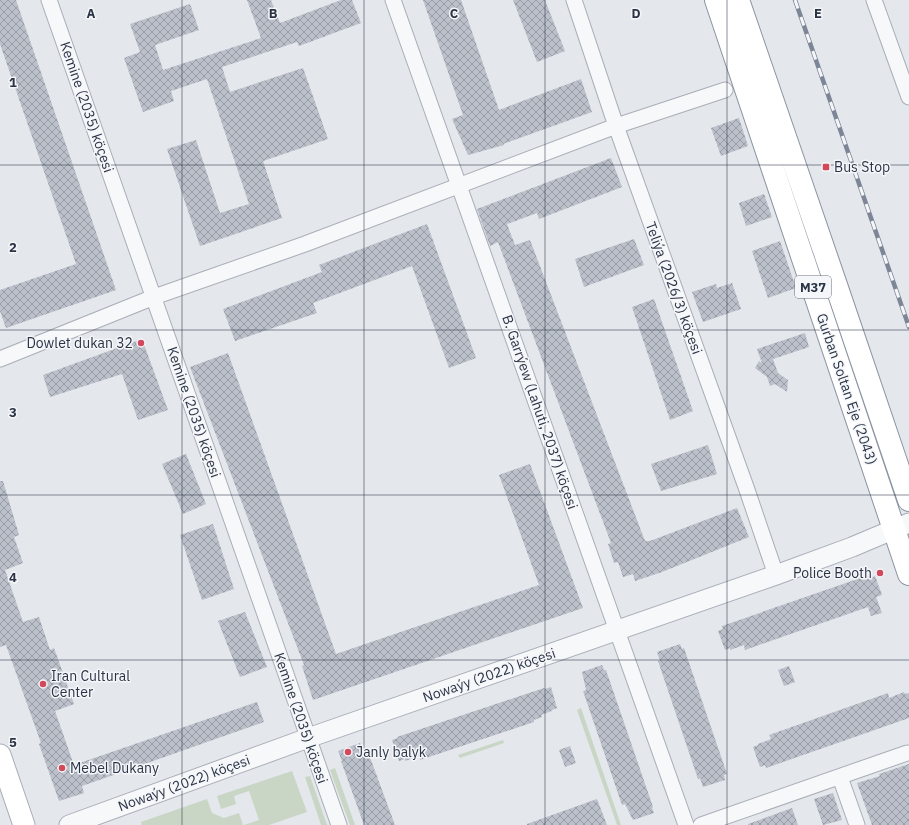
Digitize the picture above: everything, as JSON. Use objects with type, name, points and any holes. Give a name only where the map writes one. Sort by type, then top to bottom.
[{"type":"highway","name":"Gurban Soltan Eje (2043)","points":[[716,0],[902,526],[909,574]]},
{"type":"highway","name":"Gurban Soltan Eje (2043)","points":[[738,0],[909,500]]},
{"type":"main road","points":[[0,755],[24,825]]},
{"type":"main road","points":[[0,801],[9,825]]},
{"type":"street","name":"Kemine (2035) köçesi","points":[[49,0],[339,825]]},
{"type":"street","name":"B. Garrýew (Lahuti, 2037) köçesi","points":[[393,0],[686,825]]},
{"type":"street","name":"Teliýa (2026/3) köçesi","points":[[574,0],[616,126],[746,487],[776,575]]},
{"type":"street","points":[[874,0],[909,97]]},
{"type":"street","points":[[0,359],[154,297],[305,244],[616,126],[725,90]]},
{"type":"street","name":"Nowaýy (2022) köçesi","points":[[69,825],[308,738],[776,575],[852,547],[902,526]]},
{"type":"street","points":[[701,825],[907,753]]},
{"type":"street","points":[[840,777],[857,825]]},
{"type":"green space","points":[[581,708],[621,825],[617,825],[577,710]]},
{"type":"green space","points":[[503,740],[504,743],[460,758],[458,755]]},
{"type":"green space","points":[[335,768],[355,825],[350,825],[330,770]]},
{"type":"green space","points":[[292,771],[307,812],[269,825],[244,825],[259,820],[249,791],[234,796],[236,804],[221,809],[217,796]]},
{"type":"green space","points":[[310,776],[327,825],[321,825],[305,777]]},
{"type":"green space","points":[[207,799],[212,813],[224,818],[239,813],[243,825],[142,825],[141,822]]},
{"type":"building","points":[[0,0],[16,0],[116,290],[6,328],[0,311],[0,290],[76,264],[0,44]]},
{"type":"building","points":[[247,0],[271,0],[280,23],[341,0],[352,0],[361,23],[299,46],[297,42],[222,67],[230,92],[303,68],[328,139],[263,161],[282,218],[200,246],[167,149],[196,140],[220,213],[249,204],[207,79],[171,91],[174,101],[143,112],[124,58],[140,52],[130,24],[190,4],[199,30],[155,45],[163,70],[261,38]]},
{"type":"building","points":[[423,0],[461,0],[499,110],[581,79],[592,112],[503,144],[504,145],[468,155],[452,119],[463,115]]},
{"type":"building","points":[[513,0],[545,0],[565,51],[537,62]]},
{"type":"building","points":[[739,118],[748,146],[721,156],[711,128]]},
{"type":"building","points":[[611,158],[622,187],[539,219],[537,213],[507,224],[515,245],[530,240],[645,541],[650,541],[737,508],[749,537],[662,572],[635,581],[633,574],[623,577],[618,562],[614,563],[608,544],[611,543],[498,242],[490,246],[477,209]]},
{"type":"building","points":[[764,194],[772,217],[746,226],[739,203]]},
{"type":"building","points":[[427,224],[476,358],[449,368],[412,266],[313,303],[317,313],[235,341],[223,309],[322,272],[319,265]]},
{"type":"building","points":[[634,239],[644,265],[584,287],[575,259]]},
{"type":"building","points":[[780,241],[796,288],[768,298],[752,251]]},
{"type":"building","points":[[732,283],[741,309],[703,322],[692,292],[716,284],[717,288]]},
{"type":"building","points":[[654,299],[693,411],[670,420],[632,307]]},
{"type":"building","points":[[805,333],[809,347],[773,359],[778,373],[788,380],[787,392],[775,384],[770,386],[767,377],[755,368],[759,361],[762,363],[757,349]]},
{"type":"building","points":[[142,339],[168,410],[138,420],[122,374],[50,397],[43,375]]},
{"type":"building","points":[[228,353],[336,654],[539,585],[499,475],[530,464],[583,608],[313,700],[302,666],[304,665],[190,367]]},
{"type":"building","points":[[708,445],[717,474],[661,491],[651,464]]},
{"type":"building","points":[[186,454],[206,504],[183,514],[162,464]]},
{"type":"building","points":[[0,481],[3,481],[19,535],[14,537],[23,563],[5,570],[23,622],[39,617],[50,650],[54,648],[74,704],[55,711],[74,765],[257,702],[264,722],[82,786],[84,793],[59,801],[39,744],[41,743],[6,645],[0,647]]},
{"type":"building","points":[[213,524],[234,589],[202,600],[180,535]]},
{"type":"building","points":[[869,575],[870,578],[875,576],[882,595],[876,597],[882,613],[871,616],[868,607],[745,650],[744,645],[730,650],[730,648],[725,650],[718,631],[723,629],[722,626]]},
{"type":"building","points":[[245,612],[267,667],[240,677],[218,621]]},
{"type":"building","points":[[680,644],[682,649],[684,648],[727,774],[724,775],[725,780],[703,787],[700,778],[698,779],[658,661],[660,661],[657,652]]},
{"type":"building","points":[[602,665],[604,670],[606,670],[653,807],[654,813],[633,820],[625,804],[622,805],[583,691],[586,690],[582,672]]},
{"type":"building","points":[[789,666],[795,682],[784,686],[778,670]]},
{"type":"building","points":[[551,687],[557,708],[541,715],[542,717],[534,720],[534,722],[420,760],[419,756],[405,761],[405,759],[399,761],[392,740],[398,738],[397,737],[544,688]]},
{"type":"building","points":[[904,692],[905,694],[909,693],[909,718],[766,768],[765,765],[760,767],[753,747],[771,739],[769,735],[888,693],[889,698]]},
{"type":"building","points":[[360,743],[364,753],[368,752],[395,825],[364,825],[338,751]]},
{"type":"building","points":[[570,746],[576,763],[565,767],[559,750]]},
{"type":"building","points":[[909,764],[909,825],[872,825],[857,783],[880,776],[879,774]]},
{"type":"building","points":[[833,793],[842,820],[823,825],[814,799]]},
{"type":"building","points":[[597,799],[607,825],[527,825],[527,824]]},
{"type":"building","points":[[792,808],[798,825],[748,825],[748,824]]},
{"type":"railway","points":[[795,0],[909,327]]},
{"type":"place","name":"Bus Stop","points":[[826,167]]},
{"type":"place","name":"Dowlet dukan 32","points":[[141,343]]},
{"type":"place","name":"Police Booth","points":[[880,573]]},
{"type":"place","name":"Iran Cultural Center","points":[[43,684]]},
{"type":"place","name":"Janly balyk","points":[[348,752]]},
{"type":"place","name":"Mebel Dukany","points":[[62,768]]}]
